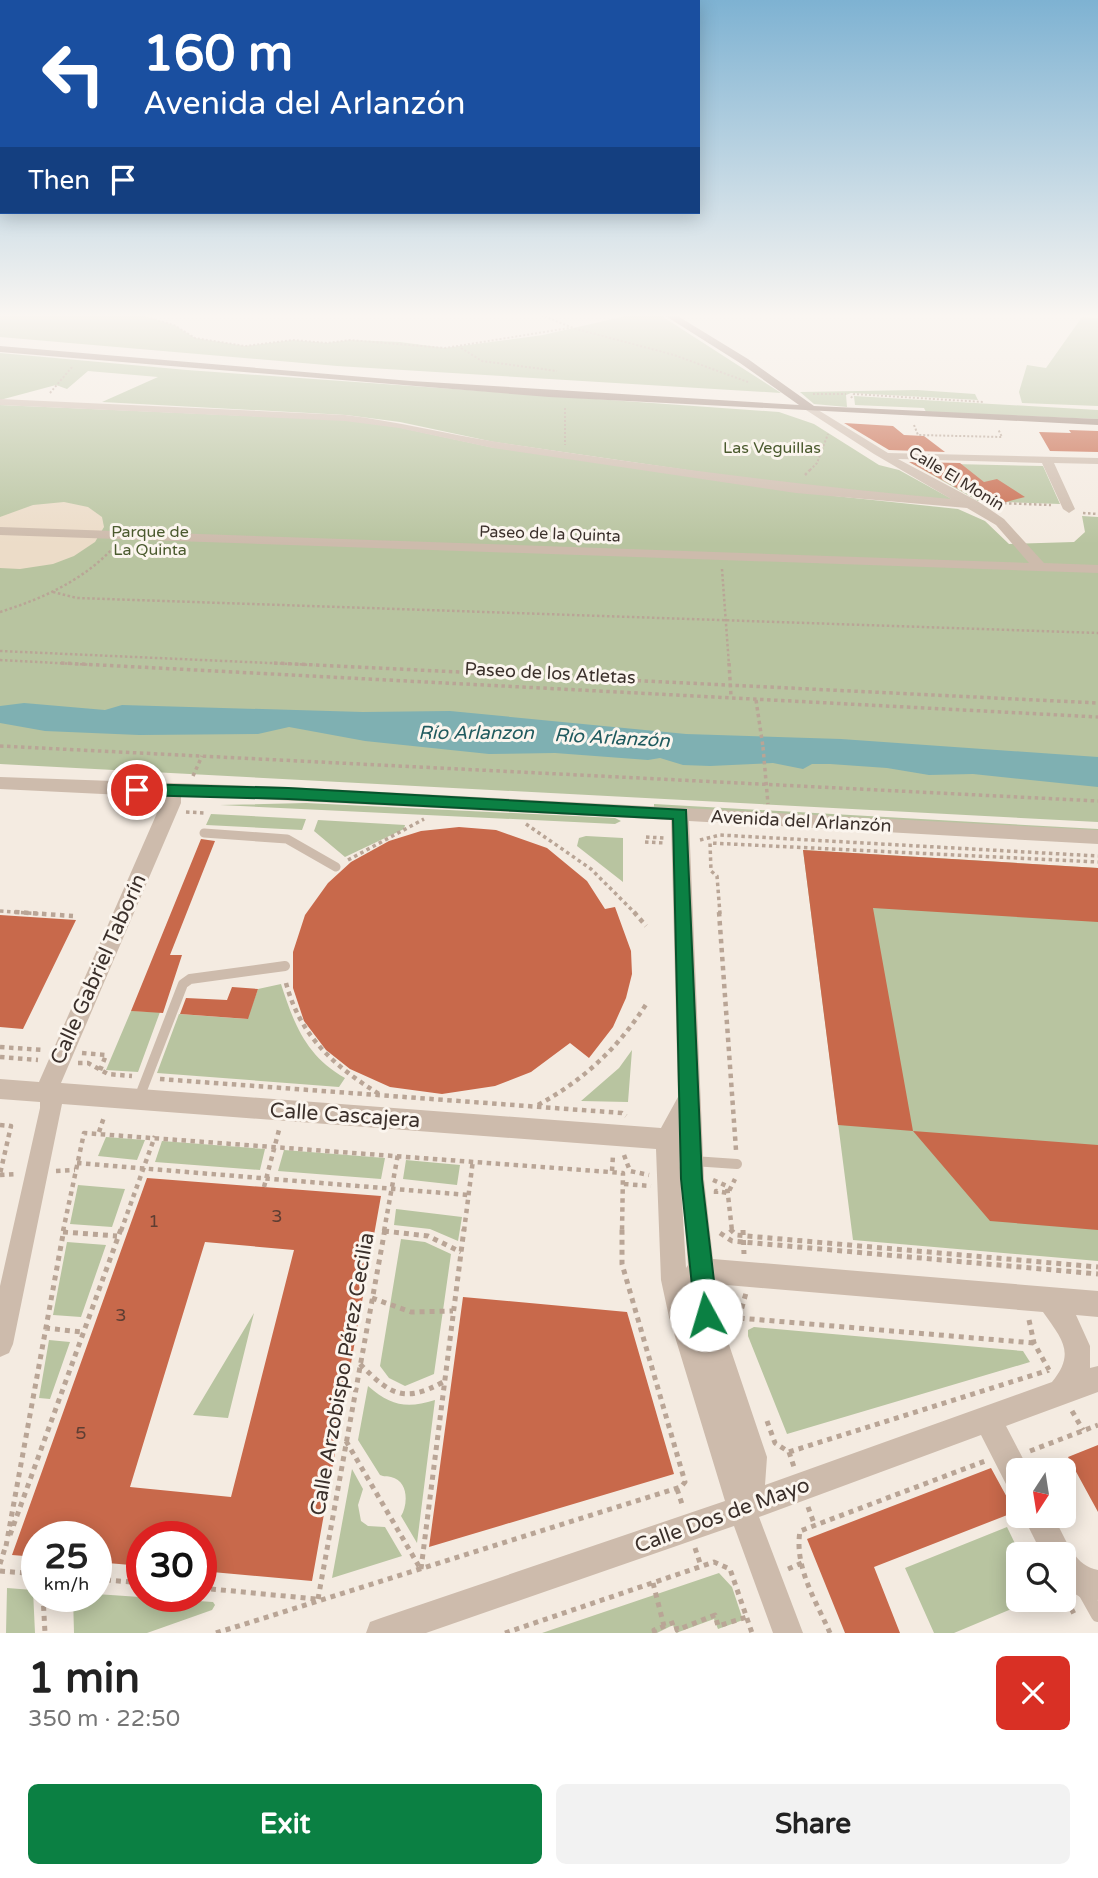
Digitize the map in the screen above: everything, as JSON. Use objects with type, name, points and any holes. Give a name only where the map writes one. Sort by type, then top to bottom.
[{"type":"main road","points":[[540,391],[1098,422]]},
{"type":"main road","points":[[786,391],[810,408]]},
{"type":"street","points":[[0,402],[345,418],[564,455],[796,489],[975,505]]},
{"type":"street","name":"Calle El Monín","points":[[810,408],[877,452],[887,455],[975,505],[1000,522],[1041,568]]},
{"type":"street","points":[[887,455],[1098,461]]},
{"type":"street","points":[[1046,459],[1072,509]]},
{"type":"street","name":"Paseo de la Quinta","points":[[0,531],[1098,569]]},
{"type":"street","points":[[0,783],[137,790],[170,796]]},
{"type":"street","name":"Avenida del Arlanzón","points":[[170,796],[288,793],[1098,837]]},
{"type":"street","name":"Calle Gabriel Taborín","points":[[0,1345],[51,1108],[50,1080],[170,796]]},
{"type":"street","points":[[680,814],[689,1097],[674,1280],[686,1328],[742,1510],[788,1633]]},
{"type":"street","name":"Calle Cascajera","points":[[0,1089],[683,1147]]},
{"type":"street","points":[[683,1147],[706,1315],[753,1457],[753,1479],[742,1510]]},
{"type":"street","points":[[701,1270],[1098,1304]]},
{"type":"street","points":[[686,1328],[685,1301],[690,1281],[701,1270]]},
{"type":"street","points":[[1051,1301],[1074,1335],[1080,1354],[1073,1380],[1055,1381]]},
{"type":"street","name":"Calle Dos de Mayo","points":[[381,1633],[742,1510],[987,1419],[1055,1381],[1098,1379]]},
{"type":"street","points":[[987,1419],[1008,1458]]},
{"type":"lane","points":[[204,833],[287,839],[336,867]]},
{"type":"lane","points":[[138,1099],[183,984],[190,979],[285,966]]},
{"type":"lane","points":[[683,1147],[737,1164]]},
{"type":"lane","points":[[1077,1582],[1098,1615]]},
{"type":"path","points":[[42,404],[53,391]]},
{"type":"path","points":[[808,395],[846,394]]},
{"type":"path","points":[[852,406],[851,396],[854,394],[989,403]]},
{"type":"path","points":[[564,455],[566,402]]},
{"type":"path","points":[[914,425],[918,435],[1002,437],[998,429]]},
{"type":"path","points":[[932,426],[935,435]]},
{"type":"path","points":[[945,427],[948,435]]},
{"type":"path","points":[[962,428],[965,436]]},
{"type":"path","points":[[974,428],[977,436]]},
{"type":"path","points":[[796,489],[817,463],[831,429]]},
{"type":"path","points":[[988,429],[992,437]]},
{"type":"path","points":[[975,505],[1072,509],[1098,514]]},
{"type":"path","points":[[0,612],[53,592],[107,557],[124,535]]},
{"type":"path","points":[[720,557],[731,696]]},
{"type":"path","points":[[53,592],[77,598],[1098,633]]},
{"type":"path","points":[[0,651],[551,677],[730,681],[1098,703]]},
{"type":"path","name":"Paseo de los Atletas","points":[[0,660],[760,699]]},
{"type":"path","points":[[768,804],[760,699],[1098,717]]},
{"type":"path","points":[[0,746],[1098,802]]},
{"type":"path","points":[[192,778],[202,756]]},
{"type":"path","points":[[348,860],[387,838],[412,829],[424,819]]},
{"type":"path","points":[[526,824],[572,852],[593,869],[646,926]]},
{"type":"path","points":[[716,836],[1098,862]]},
{"type":"path","points":[[716,836],[709,846],[711,871],[717,876],[737,1164],[735,1181],[728,1193]]},
{"type":"path","points":[[681,839],[707,841],[716,836],[1098,856]]},
{"type":"path","points":[[0,911],[73,916]]},
{"type":"path","points":[[286,983],[297,1018],[310,1040],[327,1059],[355,1079],[397,1102]]},
{"type":"path","points":[[522,1112],[575,1085],[600,1065],[623,1042],[647,1003]]},
{"type":"path","points":[[99,1080],[106,1055]]},
{"type":"path","points":[[264,1187],[281,1123]]},
{"type":"path","points":[[0,1125],[11,1126],[0,1174]]},
{"type":"path","points":[[0,1564],[76,1163],[84,1133],[398,1154],[623,1173],[622,1264],[685,1482],[677,1489],[216,1633]]},
{"type":"path","points":[[3,1547],[155,1136]]},
{"type":"path","name":"Calle Arzobispo Pérez Cecilia","points":[[318,1599],[398,1154]]},
{"type":"path","points":[[421,1570],[473,1160]]},
{"type":"path","points":[[76,1163],[468,1195]]},
{"type":"path","points":[[718,1181],[725,1184],[728,1193],[730,1231],[743,1236],[1098,1273]]},
{"type":"path","points":[[716,1204],[716,1191],[728,1193]]},
{"type":"path","points":[[718,1229],[726,1240],[743,1236],[1098,1267]]},
{"type":"path","points":[[384,1231],[428,1236],[461,1252]]},
{"type":"path","points":[[63,1232],[117,1236]]},
{"type":"path","points":[[1016,1266],[1034,1343],[1083,1430]]},
{"type":"path","points":[[372,1298],[403,1313],[426,1315],[453,1311]]},
{"type":"path","points":[[734,1335],[730,1324],[739,1318],[1034,1343]]},
{"type":"path","points":[[45,1328],[82,1332]]},
{"type":"path","points":[[360,1364],[391,1392],[404,1396],[426,1393],[443,1382]]},
{"type":"path","points":[[789,1452],[1055,1381]]},
{"type":"path","points":[[762,1407],[775,1443],[789,1452],[815,1525]]},
{"type":"path","points":[[1035,1458],[1083,1430],[1098,1425]]},
{"type":"path","points":[[346,1440],[421,1570]]},
{"type":"path","points":[[830,1633],[802,1563],[798,1549],[800,1531],[989,1460],[996,1467],[1006,1469]]},
{"type":"path","points":[[677,1489],[685,1515]]},
{"type":"path","points":[[505,1633],[714,1562],[730,1569],[752,1633]]},
{"type":"path","points":[[780,1573],[802,1563]]},
{"type":"path","points":[[0,1571],[21,1573]]},
{"type":"path","points":[[1075,1616],[1077,1582]]},
{"type":"path","points":[[653,1583],[664,1626]]},
{"type":"path","points":[[739,1591],[748,1587]]},
{"type":"path","points":[[217,1590],[318,1599]]},
{"type":"path","points":[[43,1612],[44,1633]]},
{"type":"path","points":[[655,1633],[654,1630],[675,1622],[677,1630],[715,1615],[719,1626],[747,1617]]},
{"type":"green space","name":"Las Veguillas","points":[[0,391],[33,391],[0,400]]},
{"type":"green space","name":"Las Veguillas","points":[[126,391],[486,391],[779,412],[814,424],[879,465],[899,470],[959,503],[796,486],[494,442],[400,422],[346,415],[102,402]]},
{"type":"green space","points":[[934,391],[975,394],[978,400],[851,393],[846,395],[847,407],[814,404],[800,392]]},
{"type":"green space","points":[[1098,391],[1098,406],[1022,403],[1019,392]]},
{"type":"green space","points":[[854,396],[1098,410],[1098,419],[926,412],[924,408],[855,405]]},
{"type":"green space","name":"Parque de La Quinta","points":[[0,405],[343,420],[397,427],[490,447],[835,496],[958,509],[985,521],[1009,544],[1074,542],[1085,532],[1082,516],[1098,517],[1098,822],[0,764]]},
{"type":"green space","points":[[911,463],[1043,466],[1060,504],[978,501]]},
{"type":"green space","points":[[306,803],[615,818],[621,821],[615,824],[220,805]]},
{"type":"green space","points":[[654,804],[1098,829],[1098,833],[654,808]]},
{"type":"green space","points":[[211,814],[306,819],[302,830],[206,825]]},
{"type":"green space","points":[[318,820],[405,825],[404,829],[345,857],[314,831]]},
{"type":"green space","points":[[579,838],[623,838],[623,882],[577,846]]},
{"type":"green space","points":[[803,850],[1098,868],[1098,1261],[853,1240]]},
{"type":"green space","points":[[281,984],[303,1038],[320,1060],[345,1078],[339,1087],[157,1073],[179,1014],[247,1019],[258,989]]},
{"type":"green space","points":[[131,1011],[160,1012],[138,1072],[106,1070]]},
{"type":"green space","points":[[632,1050],[628,1102],[581,1101],[619,1068]]},
{"type":"green space","points":[[106,1137],[145,1140],[137,1160],[98,1156]]},
{"type":"green space","points":[[162,1141],[265,1149],[260,1170],[155,1162]]},
{"type":"green space","points":[[284,1150],[385,1158],[381,1179],[278,1171]]},
{"type":"green space","points":[[406,1160],[460,1165],[457,1185],[403,1179]]},
{"type":"green space","points":[[78,1185],[125,1189],[112,1227],[70,1224]]},
{"type":"green space","points":[[396,1209],[462,1217],[458,1241],[430,1229],[394,1225]]},
{"type":"green space","points":[[401,1239],[425,1242],[451,1254],[434,1374],[405,1386],[389,1378],[380,1366]]},
{"type":"green space","points":[[67,1242],[106,1245],[81,1317],[53,1315]]},
{"type":"green space","points":[[254,1313],[228,1418],[193,1415]]},
{"type":"green space","points":[[754,1327],[1023,1351],[1030,1362],[787,1434],[748,1336],[748,1330]]},
{"type":"green space","points":[[49,1340],[70,1342],[50,1399],[39,1398]]},
{"type":"green space","points":[[368,1386],[384,1398],[400,1404],[435,1400],[417,1543],[401,1516],[406,1500],[404,1488],[397,1479],[380,1475],[358,1440]]},
{"type":"green space","points":[[352,1469],[363,1489],[358,1505],[361,1521],[368,1526],[385,1527],[402,1556],[332,1578]]},
{"type":"green space","points":[[1006,1527],[1014,1542],[1006,1542],[1006,1611],[954,1633],[934,1633],[905,1568]]},
{"type":"green space","points":[[719,1573],[732,1587],[743,1620],[718,1629],[714,1619],[676,1633],[673,1625],[657,1633],[542,1633]]},
{"type":"green space","points":[[7,1588],[21,1589],[21,1612],[34,1612],[35,1633],[6,1633]]},
{"type":"green space","points":[[112,1595],[126,1596],[126,1612],[206,1612],[147,1633],[74,1633],[73,1612],[112,1612]]},
{"type":"shaded area","points":[[64,502],[88,507],[102,517],[104,527],[95,542],[74,556],[53,564],[20,569],[0,568],[0,517],[33,505]]},
{"type":"water","name":"Río Arlanzon","points":[[24,703],[105,710],[122,705],[363,712],[450,711],[686,734],[841,739],[1098,757],[1098,787],[973,774],[929,775],[887,768],[830,764],[812,764],[803,769],[773,763],[710,766],[683,765],[660,758],[648,760],[555,753],[489,754],[365,741],[289,727],[258,734],[139,735],[45,731],[0,723],[0,706]]},
{"type":"building","points":[[844,423],[893,426],[904,435],[924,436],[945,452],[889,450]]},
{"type":"building","points":[[1069,430],[1098,431],[1098,452],[1050,451],[1039,432],[1071,433]]},
{"type":"building","points":[[909,462],[960,463],[984,482],[997,479],[1025,497],[1006,502],[983,502]]},
{"type":"building","points":[[459,827],[496,830],[547,848],[587,881],[605,909],[615,907],[631,951],[632,974],[626,998],[613,1027],[589,1058],[570,1043],[531,1072],[495,1086],[442,1094],[390,1087],[350,1069],[326,1050],[304,1021],[293,988],[293,952],[305,915],[328,883],[351,862],[389,841],[421,831]]},
{"type":"building","points":[[201,839],[215,841],[170,955],[182,955],[163,1013],[131,1011]]},
{"type":"building","points":[[803,850],[1098,868],[1098,922],[873,908],[913,1131],[838,1125]]},
{"type":"building","points":[[0,915],[76,920],[23,1029],[0,1027]]},
{"type":"building","points":[[232,987],[258,989],[248,1019],[180,1014],[186,998],[227,1000]]},
{"type":"building","points":[[913,1131],[1098,1145],[1098,1230],[990,1221]]},
{"type":"building","points":[[147,1178],[381,1196],[312,1581],[217,1572],[217,1521],[126,1521],[126,1565],[112,1563],[112,1521],[24,1521]],"holes":[[[205,1242],[294,1250],[231,1497],[130,1487]]]},
{"type":"building","points":[[463,1297],[627,1312],[674,1474],[429,1547]]},
{"type":"building","points":[[1098,1445],[1098,1512],[1076,1472],[1076,1458],[1068,1457]]},
{"type":"building","points":[[991,1468],[1006,1496],[1006,1516],[874,1567],[900,1633],[845,1633],[807,1539]]},
{"type":"building","points":[[21,1530],[21,1556],[12,1555]]},
{"type":"route","points":[[137,790],[288,793],[680,814],[692,1179],[706,1315]]},
{"type":"water label","name":"Río Arlanzón","points":[[612,737]]}]
